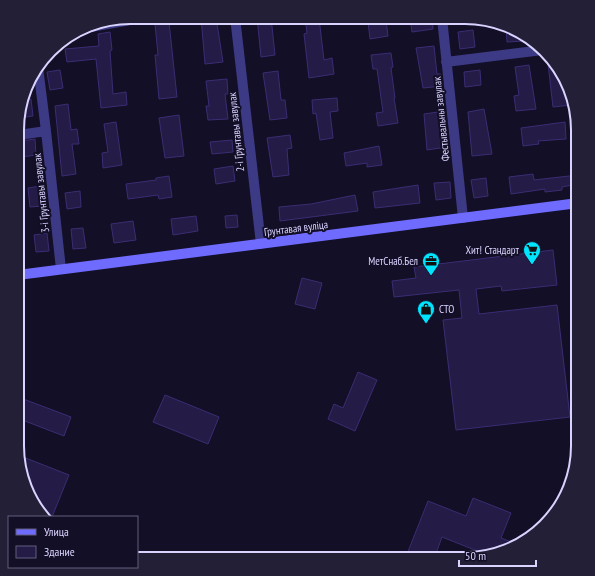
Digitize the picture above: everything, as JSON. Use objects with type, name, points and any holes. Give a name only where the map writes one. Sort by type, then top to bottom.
[{"type":"main road","name":"Грунтавая вуліца","points":[[24,274],[571,204]]},
{"type":"street","name":"2-і Грунтавы завулак","points":[[236,24],[261,244]]},
{"type":"street","name":"Фестывальны завулак","points":[[443,24],[463,218]]},
{"type":"street","points":[[446,62],[536,51]]},
{"type":"street","name":"3-і Грунтавы завулак","points":[[39,75],[61,269]]},
{"type":"street","points":[[24,134],[46,131]]},
{"type":"building","points":[[155,24],[169,24],[177,97],[159,99],[155,55],[158,55]]},
{"type":"building","points":[[202,24],[217,24],[223,62],[205,64]]},
{"type":"building","points":[[258,24],[272,24],[275,55],[261,57]]},
{"type":"building","points":[[306,24],[320,24],[324,60],[332,58],[334,74],[309,78],[304,34],[307,33]]},
{"type":"building","points":[[368,24],[386,24],[388,36],[370,39]]},
{"type":"building","points":[[411,24],[433,24],[433,29],[412,32]]},
{"type":"building","points":[[473,30],[475,47],[460,49],[458,32]]},
{"type":"building","points":[[110,32],[113,94],[126,92],[127,105],[101,108],[96,59],[67,62],[65,49],[99,46],[98,34]]},
{"type":"building","points":[[506,32],[523,41],[507,42]]},
{"type":"building","points":[[434,46],[437,74],[441,74],[443,86],[423,88],[416,48]]},
{"type":"building","points":[[391,53],[394,98],[398,123],[378,126],[376,113],[383,112],[377,69],[373,69],[371,55]]},
{"type":"building","points":[[548,64],[563,89],[568,105],[553,107]]},
{"type":"building","points":[[529,65],[536,109],[516,111],[514,96],[519,95],[515,67]]},
{"type":"building","points":[[60,70],[63,88],[50,90],[47,72]]},
{"type":"building","points":[[480,70],[481,85],[465,87],[464,72]]},
{"type":"building","points":[[278,71],[281,100],[285,100],[287,118],[270,120],[263,73]]},
{"type":"building","points":[[227,79],[228,94],[225,94],[228,119],[208,120],[206,106],[209,106],[206,81]]},
{"type":"building","points":[[337,98],[338,111],[330,112],[333,138],[320,140],[316,113],[313,114],[312,100]]},
{"type":"building","points":[[29,99],[31,99],[33,116],[25,117],[26,109]]},
{"type":"building","points":[[68,104],[71,130],[77,129],[79,144],[72,144],[76,174],[62,176],[55,106]]},
{"type":"building","points":[[484,109],[492,154],[472,156],[468,112]]},
{"type":"building","points":[[445,111],[447,124],[444,124],[447,147],[427,150],[424,114]]},
{"type":"building","points":[[179,115],[184,156],[165,158],[159,118]]},
{"type":"building","points":[[116,122],[122,165],[103,168],[102,153],[108,152],[104,124]]},
{"type":"building","points":[[565,122],[566,139],[538,141],[539,144],[523,146],[521,128]]},
{"type":"building","points":[[290,135],[292,148],[287,149],[289,175],[273,177],[267,138]]},
{"type":"building","points":[[35,139],[36,155],[24,157],[24,141]]},
{"type":"building","points":[[232,140],[233,152],[212,154],[210,142]]},
{"type":"building","points":[[379,146],[382,165],[367,167],[367,163],[346,166],[344,153]]},
{"type":"building","points":[[233,166],[235,181],[216,184],[214,169]]},
{"type":"building","points":[[533,174],[534,180],[571,176],[571,185],[562,187],[562,190],[545,192],[545,189],[511,194],[509,177]]},
{"type":"building","points":[[169,176],[172,197],[159,199],[158,195],[128,199],[126,184],[156,180],[156,178]]},
{"type":"building","points":[[486,178],[488,196],[474,198],[471,180]]},
{"type":"building","points":[[450,182],[451,198],[436,200],[434,183]]},
{"type":"building","points":[[418,185],[420,203],[375,208],[373,192]]},
{"type":"building","points":[[41,186],[43,206],[30,207],[28,188]]},
{"type":"building","points":[[80,191],[81,207],[67,209],[65,193]]},
{"type":"building","points":[[355,195],[358,211],[280,221],[279,207],[311,204]]},
{"type":"building","points":[[237,215],[238,227],[226,228],[225,216]]},
{"type":"building","points":[[196,216],[198,231],[173,235],[171,219]]},
{"type":"building","points":[[133,221],[136,240],[114,243],[111,224]]},
{"type":"building","points":[[83,228],[86,248],[73,249],[71,229]]},
{"type":"building","points":[[47,233],[49,251],[36,252],[34,235]]},
{"type":"building","points":[[553,250],[557,285],[502,291],[501,286],[476,289],[479,314],[557,305],[570,417],[456,430],[443,320],[462,318],[459,290],[394,297],[392,281],[416,278],[414,267]]},
{"type":"building","points":[[302,278],[322,283],[315,309],[295,304]]},
{"type":"building","points":[[358,372],[377,380],[355,431],[328,419],[334,404],[343,408]]},
{"type":"building","points":[[165,395],[219,417],[208,444],[153,422]]},
{"type":"building","points":[[24,399],[71,417],[64,436],[24,421]]},
{"type":"building","points":[[25,458],[69,475],[52,516],[50,516],[38,499],[32,487]]},
{"type":"building","points":[[473,498],[511,513],[501,538],[511,542],[478,551],[442,537],[437,552],[408,552],[428,501],[466,516]]},
{"type":"place","name":"Хит! Стандарт","points":[[532,265]]},
{"type":"place","name":"МетСнаб.Бел","points":[[431,276]]},
{"type":"place","name":"СТО","points":[[426,324]]}]
